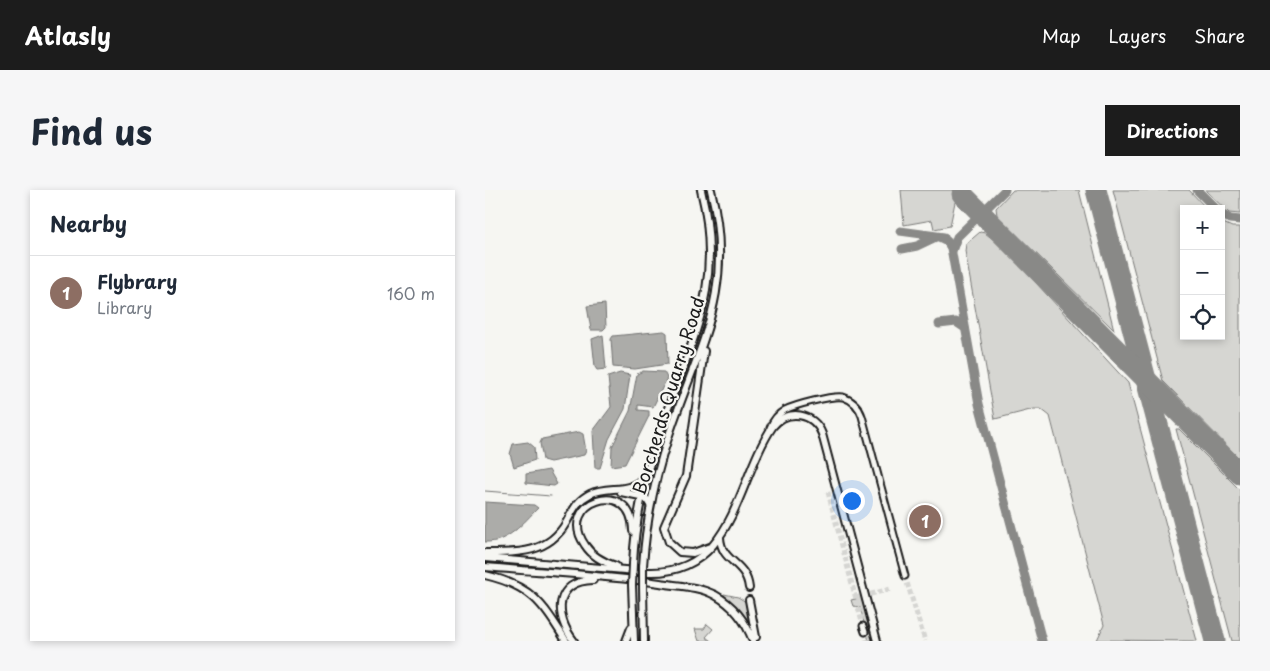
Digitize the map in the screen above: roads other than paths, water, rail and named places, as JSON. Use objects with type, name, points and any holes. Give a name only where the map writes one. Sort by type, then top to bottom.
[{"type":"main road","name":"Borcherds Quarry Road","points":[[634,641],[631,567],[642,496],[660,428],[695,338],[705,302],[709,271],[709,240],[701,190]]},
{"type":"main road","name":"Borcherds Quarry Road","points":[[644,641],[643,566],[650,508],[668,438],[713,314],[718,274],[718,236],[711,190]]},
{"type":"main road","points":[[705,339],[686,474],[666,518],[664,528],[669,542],[680,552],[697,553],[714,546]]},
{"type":"main road","points":[[633,557],[632,520],[624,506],[605,499],[595,500],[585,507],[578,524],[578,532],[585,545],[603,561],[648,572],[665,572],[685,566],[702,556],[714,546],[720,537],[769,430],[781,419],[795,414],[809,418],[821,430],[877,641]]},
{"type":"main road","points":[[485,553],[523,553],[539,548],[561,530],[573,508],[582,499],[596,491],[631,487],[648,472]]},
{"type":"main road","points":[[612,490],[642,496],[648,500],[650,508]]},
{"type":"main road","points":[[720,537],[723,552],[744,570],[749,588]]},
{"type":"main road","points":[[485,558],[631,567]]},
{"type":"main road","points":[[485,567],[627,579],[694,588],[714,595],[731,607],[744,622],[755,641]]},
{"type":"main road","points":[[485,575],[508,582],[529,593],[552,616],[567,641]]},
{"type":"main road","points":[[574,641],[565,628],[560,615],[561,603],[567,592],[574,585],[585,580],[627,579]]},
{"type":"main road","points":[[749,600],[755,641]]},
{"type":"main road","points":[[627,641],[631,629],[632,612]]},
{"type":"street","points":[[769,430],[775,418],[787,409],[831,397],[841,397],[851,401],[859,410],[905,576]]},
{"type":"waterway","points":[[485,491],[551,496]]},
{"type":"tunnel","points":[[828,492],[863,626]]},
{"type":"tunnel","points":[[905,576],[925,641]]},
{"type":"tunnel","points":[[856,598],[890,589]]},
{"type":"tunnel","points":[[865,632],[867,641]]},
{"type":"place","name":"Flybrary","points":[[925,521]]}]
